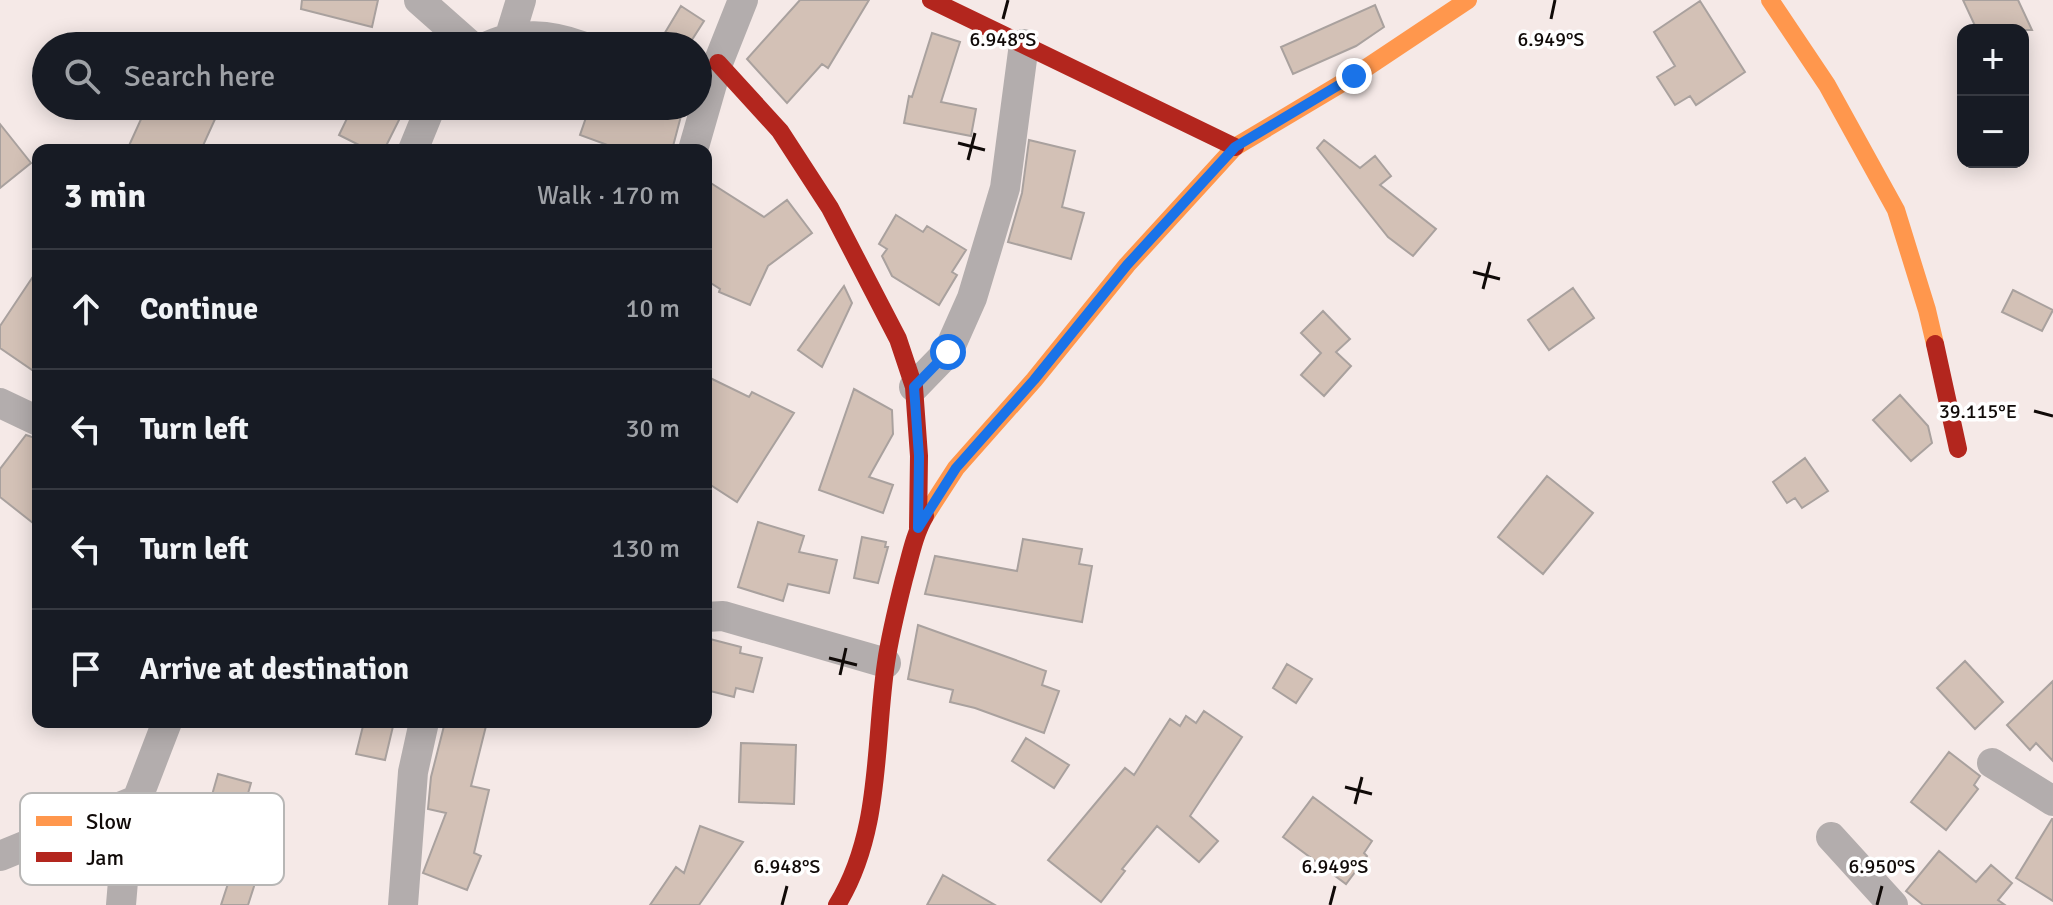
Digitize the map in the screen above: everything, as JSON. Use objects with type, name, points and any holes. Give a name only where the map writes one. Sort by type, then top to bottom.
[{"type":"street","points":[[419,0],[455,32]]},
{"type":"street","points":[[504,32],[521,0]]},
{"type":"street","points":[[712,76],[743,0]]},
{"type":"street","points":[[931,0],[1235,147]]},
{"type":"street","points":[[918,528],[956,468],[1034,380],[1127,265],[1235,147],[1354,76],[1468,0]]},
{"type":"street","points":[[1770,0],[1827,85],[1896,210],[1927,310],[1958,449]]},
{"type":"street","points":[[914,387],[948,352],[972,298],[1005,188],[1024,44]]},
{"type":"street","points":[[718,63],[780,131],[830,208],[898,339],[914,387],[919,456],[918,528],[886,663],[869,830],[847,889],[837,905]]},
{"type":"street","points":[[415,144],[425,120]]},
{"type":"street","points":[[694,144],[699,120]]},
{"type":"street","points":[[0,403],[32,418]]},
{"type":"street","points":[[712,617],[723,616],[886,663]]},
{"type":"street","points":[[140,793],[165,728]]},
{"type":"street","points":[[403,905],[413,772],[423,728]]},
{"type":"street","points":[[1992,763],[2051,795]]},
{"type":"street","points":[[1831,837],[1893,905]]},
{"type":"street","points":[[0,856],[20,848]]},
{"type":"street","points":[[121,905],[123,885]]},
{"type":"building","points":[[302,0],[378,0],[372,27],[301,9]]},
{"type":"building","points":[[800,0],[869,0],[828,68],[822,64],[787,103],[747,59]]},
{"type":"building","points":[[1963,0],[2018,0],[2032,30],[2029,30],[2029,24],[1974,24]]},
{"type":"building","points":[[1700,1],[1745,72],[1696,105],[1690,96],[1675,105],[1657,77],[1675,66],[1654,32]]},
{"type":"building","points":[[1375,5],[1384,27],[1356,46],[1293,74],[1281,47]]},
{"type":"building","points":[[681,6],[704,21],[697,32],[665,32]]},
{"type":"building","points":[[932,33],[960,42],[941,102],[976,109],[971,136],[904,123],[909,96],[912,97]]},
{"type":"building","points":[[141,120],[215,120],[204,144],[130,144]]},
{"type":"building","points":[[346,120],[399,120],[387,144],[357,144],[339,135]]},
{"type":"building","points":[[585,120],[680,120],[674,144],[605,144],[580,135]]},
{"type":"building","points":[[0,124],[31,163],[0,188]]},
{"type":"building","points":[[1029,140],[1075,151],[1062,207],[1084,213],[1071,259],[1008,242],[1022,193]]},
{"type":"building","points":[[1324,140],[1360,168],[1375,156],[1391,176],[1380,185],[1436,229],[1413,256],[1388,237],[1317,148]]},
{"type":"building","points":[[712,184],[764,217],[787,200],[812,233],[768,266],[750,305],[719,292],[720,289],[712,284]]},
{"type":"building","points":[[896,215],[923,232],[927,226],[966,250],[952,272],[957,275],[939,305],[892,276],[882,256],[887,249],[879,244]]},
{"type":"building","points":[[32,278],[32,370],[0,348],[0,326]]},
{"type":"building","points":[[844,286],[852,303],[822,367],[798,350]]},
{"type":"building","points":[[1573,288],[1594,318],[1549,350],[1528,320]]},
{"type":"building","points":[[2013,290],[2053,310],[2042,331],[2002,312]]},
{"type":"building","points":[[1323,311],[1350,339],[1336,352],[1351,366],[1324,396],[1301,375],[1321,353],[1301,333]]},
{"type":"building","points":[[712,379],[749,397],[752,392],[794,413],[737,502],[712,486]]},
{"type":"building","points":[[854,389],[892,410],[893,434],[869,477],[893,485],[883,513],[819,490]]},
{"type":"building","points":[[1900,395],[1928,426],[1932,443],[1911,461],[1873,420]]},
{"type":"building","points":[[26,435],[32,437],[32,522],[0,497],[0,469]]},
{"type":"building","points":[[1805,458],[1828,491],[1802,508],[1795,498],[1787,503],[1773,482]]},
{"type":"building","points":[[1547,476],[1593,513],[1543,574],[1498,537]]},
{"type":"building","points":[[758,522],[804,536],[799,552],[837,560],[829,593],[788,584],[783,601],[738,587]]},
{"type":"building","points":[[862,537],[886,542],[885,547],[888,547],[878,583],[854,578]]},
{"type":"building","points":[[1023,539],[1082,549],[1079,564],[1092,566],[1082,622],[925,594],[935,556],[1017,571]]},
{"type":"building","points":[[918,625],[1046,671],[1042,685],[1059,691],[1044,733],[950,702],[953,690],[908,679]]},
{"type":"building","points":[[712,640],[741,647],[740,653],[762,658],[753,692],[736,688],[734,697],[712,692]]},
{"type":"building","points":[[1965,661],[2003,702],[1975,729],[1937,688]]},
{"type":"building","points":[[1287,664],[1312,679],[1296,703],[1273,688]]},
{"type":"building","points":[[2053,681],[2053,761],[2036,743],[2030,750],[2007,725]]},
{"type":"building","points":[[1204,711],[1242,737],[1190,816],[1218,841],[1199,862],[1157,826],[1122,869],[1125,871],[1101,902],[1048,860],[1125,768],[1134,775],[1170,719],[1180,726],[1186,716],[1196,723]]},
{"type":"building","points":[[362,728],[393,728],[385,760],[356,754]]},
{"type":"building","points":[[443,728],[486,728],[471,786],[489,790],[474,853],[481,856],[467,890],[423,873],[446,813],[428,809],[431,777]]},
{"type":"building","points":[[1026,738],[1069,765],[1054,788],[1012,761]]},
{"type":"building","points":[[741,743],[796,745],[794,804],[739,802]]},
{"type":"building","points":[[1949,752],[1980,776],[1974,785],[1978,789],[1946,830],[1911,802]]},
{"type":"building","points":[[218,774],[251,783],[248,793],[213,793]]},
{"type":"building","points":[[1313,797],[1372,841],[1364,853],[1367,856],[1346,884],[1283,837]]},
{"type":"building","points":[[2053,819],[2053,901],[2016,878]]},
{"type":"building","points":[[700,826],[743,842],[699,905],[650,905],[676,867],[684,873]]},
{"type":"building","points":[[1939,851],[1976,882],[1991,865],[2012,883],[1998,900],[2005,905],[1923,905],[1906,891]]},
{"type":"building","points":[[943,875],[995,905],[927,905]]},
{"type":"building","points":[[228,885],[254,885],[248,905],[221,905]]},
{"type":"traffic: slow","points":[[925,516],[956,468],[1034,380],[1127,265],[1235,147],[1354,76],[1468,0]]},
{"type":"traffic: slow","points":[[1770,0],[1827,85],[1896,210],[1935,344]]},
{"type":"traffic: jam","points":[[931,0],[1235,147]]},
{"type":"traffic: jam","points":[[718,63],[780,131],[830,208],[898,339],[914,387],[919,456],[918,528]]},
{"type":"traffic: jam","points":[[1935,344],[1958,449]]},
{"type":"traffic: jam","points":[[837,905],[852,877],[869,818],[890,642],[913,547],[925,516]]},
{"type":"route","points":[[948,352],[914,387],[919,456],[918,528],[956,468],[1034,380],[1127,265],[1235,147],[1354,76]]}]
